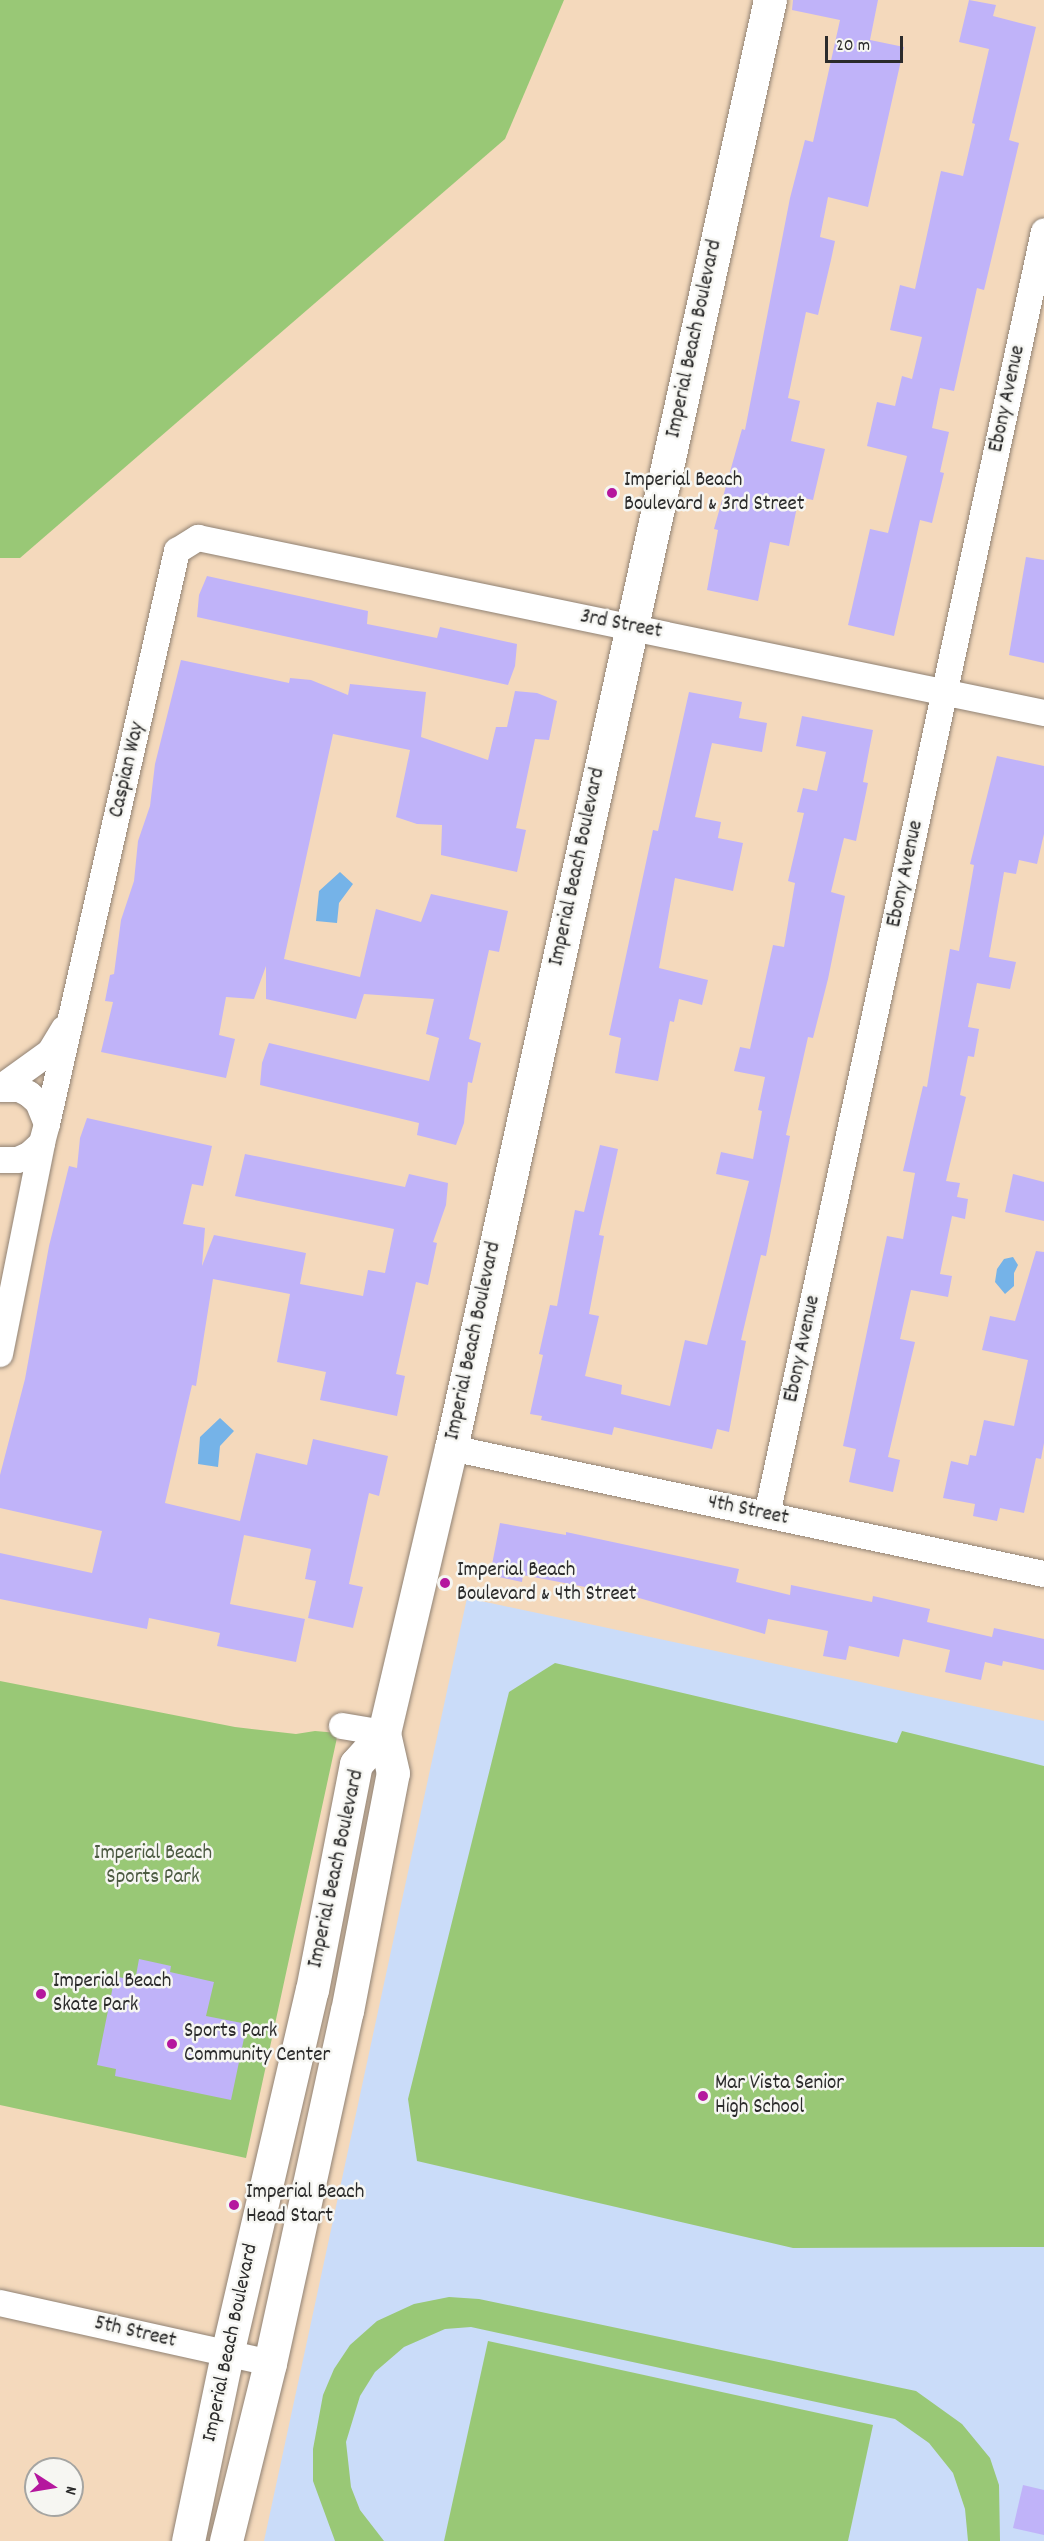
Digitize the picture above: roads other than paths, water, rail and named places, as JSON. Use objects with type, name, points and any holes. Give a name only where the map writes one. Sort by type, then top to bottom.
[{"type":"main road","name":"Imperial Beach Boulevard","points":[[226,2541],[270,2363],[384,1824],[393,1773],[384,1733],[451,1448],[770,0]]},
{"type":"main road","name":"Imperial Beach Boulevard","points":[[188,2541],[227,2354],[312,1990],[356,1764],[384,1733]]},
{"type":"street","name":"Ebony Avenue","points":[[767,1515],[1044,232]]},
{"type":"street","name":"3rd Street","points":[[198,538],[1044,713]]},
{"type":"street","name":"Caspian Way","points":[[0,1354],[45,1134],[177,551],[198,538]]},
{"type":"street","name":"Caspian Way","points":[[0,1088],[50,1052],[74,1013]]},
{"type":"street","name":"Caspian Way","points":[[0,1088],[19,1089],[38,1102],[45,1134]]},
{"type":"street","points":[[0,1160],[18,1160],[45,1134]]},
{"type":"street","name":"4th Street","points":[[451,1448],[1044,1574]]},
{"type":"street","points":[[342,1726],[384,1733]]},
{"type":"street","name":"5th Street","points":[[0,2304],[270,2363]]},
{"type":"water","points":[[340,872],[353,884],[339,903],[337,923],[316,921],[319,891]]},
{"type":"water","points":[[1013,1257],[1018,1265],[1014,1273],[1014,1286],[1005,1294],[995,1282],[997,1269],[1004,1259]]},
{"type":"water","points":[[220,1418],[234,1431],[220,1446],[218,1467],[198,1464],[200,1437]]},
{"type":"place","name":"Imperial Beach Boulevard & 3rd Street","points":[[612,493]]},
{"type":"place","name":"Imperial Beach Boulevard & 4th Street","points":[[445,1583]]},
{"type":"place","name":"Imperial Beach Skate Park","points":[[41,1994]]},
{"type":"place","name":"Sports Park Community Center","points":[[172,2044]]},
{"type":"place","name":"Mar Vista Senior High School","points":[[703,2096]]},
{"type":"place","name":"Imperial Beach Head Start","points":[[234,2205]]},
{"type":"park label","name":"Imperial Beach Sports Park","points":[[153,1866]]}]
